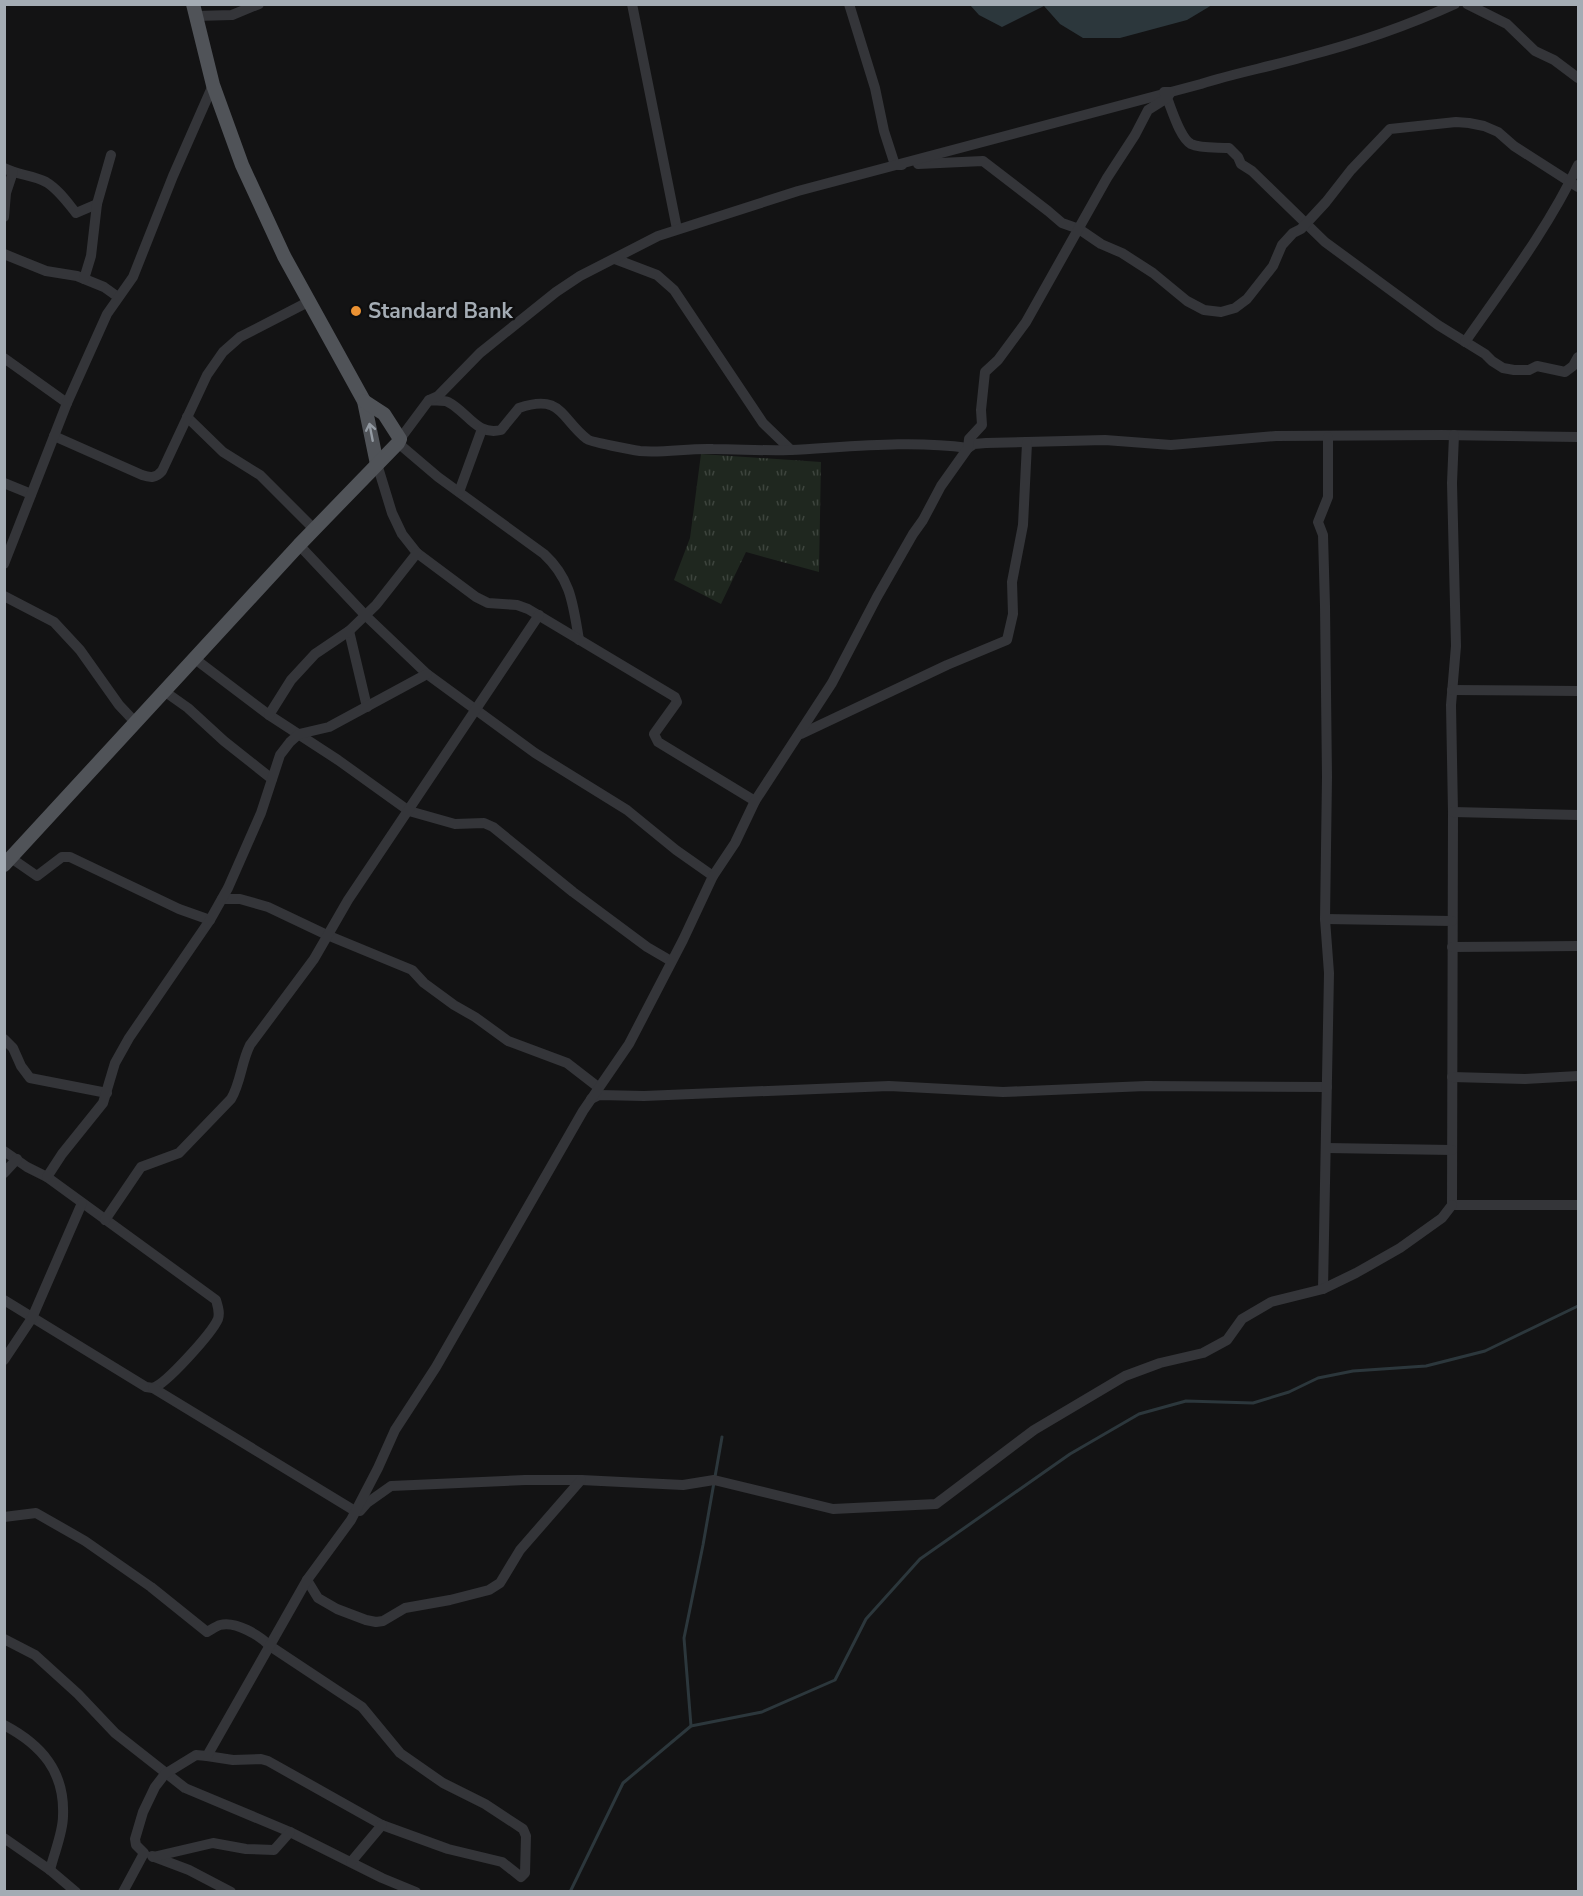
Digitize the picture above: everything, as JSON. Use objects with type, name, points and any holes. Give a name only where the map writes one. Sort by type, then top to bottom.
[{"type":"main road","points":[[195,10],[213,85],[242,165],[308,302],[364,401],[376,464]]},
{"type":"main road","points":[[8,861],[299,545],[399,441],[384,414],[364,401]]},
{"type":"street","points":[[195,10],[232,15],[252,9],[259,4]]},
{"type":"street","points":[[632,4],[677,229]]},
{"type":"street","points":[[849,4],[875,88],[884,131],[895,165]]},
{"type":"street","points":[[579,639],[573,602],[557,566],[418,461],[399,441],[429,400],[438,396],[480,353],[580,276],[658,236],[798,191],[1166,95],[1231,74],[1304,57],[1409,24],[1455,4]]},
{"type":"street","points":[[1467,4],[1507,24],[1535,51],[1554,60],[1578,78]]},
{"type":"street","points":[[4,564],[67,403],[107,314],[133,277],[173,176],[213,85]]},
{"type":"street","points":[[1166,95],[1177,123],[1188,142],[1194,145],[1229,148],[1241,164],[1252,171],[1325,242],[1503,368],[1529,370],[1537,366],[1565,372],[1573,366],[1578,357]]},
{"type":"street","points":[[968,448],[969,440],[983,423],[981,410],[985,372],[998,360],[1026,322],[1107,178],[1136,135],[1148,110],[1166,95]]},
{"type":"street","points":[[895,165],[983,161],[1062,223],[1079,229],[1153,273],[1187,301],[1204,310],[1221,312],[1235,308],[1247,299],[1273,266],[1282,245],[1293,233],[1301,229],[1326,202],[1343,178],[1390,129],[1456,122],[1484,126],[1498,132],[1514,146],[1574,185]]},
{"type":"street","points":[[84,279],[90,256],[97,204],[111,154]]},
{"type":"street","points":[[1465,342],[1574,185],[1578,165]]},
{"type":"street","points":[[4,217],[9,170],[46,182],[61,194],[76,213],[97,204]]},
{"type":"street","points":[[4,254],[46,271],[84,279],[104,287],[118,297]]},
{"type":"street","points":[[615,259],[657,275],[674,290],[763,423],[791,450]]},
{"type":"street","points":[[54,436],[142,475],[157,477],[162,471],[207,375],[223,352],[240,338],[308,302]]},
{"type":"street","points":[[4,358],[67,403]]},
{"type":"street","points":[[429,400],[448,402],[475,425],[490,431],[501,430],[519,408],[541,404],[555,406],[587,440],[640,451],[791,450],[858,445],[932,445],[968,448]]},
{"type":"street","points":[[187,417],[224,452],[260,475],[314,529]]},
{"type":"street","points":[[459,492],[482,429]]},
{"type":"street","points":[[353,1516],[391,1486],[490,1481],[581,1480],[683,1485],[714,1480],[833,1509],[936,1504],[1034,1430],[1125,1376],[1160,1363],[1203,1353],[1227,1340],[1242,1319],[1271,1302],[1323,1289],[1356,1274],[1400,1248],[1442,1218],[1452,1205],[1452,690],[1456,645],[1452,495],[1454,435]]},
{"type":"street","points":[[207,1756],[307,1580],[353,1516],[395,1430],[436,1367],[598,1087],[629,1044],[713,876],[735,843],[755,801],[800,734],[846,658],[872,606],[941,486],[968,448],[974,444],[1105,440],[1171,445],[1276,436],[1578,437]]},
{"type":"street","points":[[1323,1289],[1329,973],[1325,919],[1327,777],[1325,606],[1323,535],[1318,522],[1328,498],[1328,437]]},
{"type":"street","points":[[800,734],[946,665],[1007,640],[1013,615],[1012,582],[1023,525],[1027,443]]},
{"type":"street","points":[[376,464],[392,513],[402,534],[417,553],[476,597],[488,603],[517,605],[539,615],[675,697],[677,702],[654,734],[658,742],[755,801]]},
{"type":"street","points":[[4,483],[31,494]]},
{"type":"street","points":[[299,545],[365,615],[428,674],[535,753],[627,810],[713,876]]},
{"type":"street","points":[[269,715],[291,680],[315,654],[349,631],[376,605],[417,553]]},
{"type":"street","points":[[4,596],[54,622],[80,650],[119,705],[135,722]]},
{"type":"street","points":[[105,1220],[141,1167],[179,1153],[225,1107],[236,1089],[244,1057],[250,1045],[301,978],[348,900],[539,615]]},
{"type":"street","points":[[349,631],[367,707]]},
{"type":"street","points":[[195,659],[269,715],[409,811],[455,824],[484,823],[493,827],[573,892],[647,947],[671,961]]},
{"type":"street","points":[[47,1177],[62,1154],[103,1103],[115,1063],[129,1038],[222,899],[252,834],[280,755],[298,734],[329,726],[428,674]]},
{"type":"street","points":[[1452,690],[1578,691]]},
{"type":"street","points":[[164,691],[188,708],[224,741],[272,779]]},
{"type":"street","points":[[1453,812],[1578,815]]},
{"type":"street","points":[[8,861],[37,876],[62,857],[70,857],[179,909],[210,920]]},
{"type":"street","points":[[222,899],[240,899],[268,907],[327,935],[412,970],[424,983],[508,1041],[567,1063],[598,1087]]},
{"type":"street","points":[[1325,919],[1452,921]]},
{"type":"street","points":[[1452,947],[1578,946]]},
{"type":"street","points":[[4,1039],[30,1078],[107,1093]]},
{"type":"street","points":[[1452,1077],[1525,1079],[1578,1076]]},
{"type":"street","points":[[591,1099],[599,1095],[644,1096],[889,1086],[1003,1092],[1146,1086],[1328,1087]]},
{"type":"street","points":[[1327,1148],[1452,1150]]},
{"type":"street","points":[[4,1150],[47,1177],[216,1300],[219,1310],[218,1319],[164,1383],[153,1388]]},
{"type":"street","points":[[4,1173],[17,1159]]},
{"type":"street","points":[[4,1359],[32,1318],[82,1203]]},
{"type":"street","points":[[1452,1205],[1578,1205]]},
{"type":"street","points":[[4,1300],[146,1387],[153,1388],[353,1516]]},
{"type":"street","points":[[307,1580],[318,1598],[366,1620],[376,1622],[383,1621],[405,1608],[489,1590],[500,1582],[520,1550],[581,1480]]},
{"type":"street","points":[[4,1517],[36,1513],[85,1541],[151,1587],[207,1632],[221,1624],[234,1624],[263,1640],[362,1707],[400,1753],[443,1783],[486,1804],[523,1829],[526,1836],[525,1873],[520,1877],[502,1863],[448,1849],[382,1825],[268,1761],[233,1760],[196,1755],[165,1774],[155,1787],[137,1829],[136,1845],[148,1855],[189,1870],[231,1892]]},
{"type":"street","points":[[4,1639],[35,1655],[54,1670],[115,1733],[184,1788],[290,1832],[382,1878],[416,1892]]},
{"type":"street","points":[[4,1725],[23,1735],[42,1753],[55,1769],[62,1789],[63,1817],[50,1870]]},
{"type":"street","points":[[351,1862],[382,1825]]},
{"type":"street","points":[[123,1892],[148,1855],[213,1843],[246,1849],[274,1850],[290,1832]]},
{"type":"street","points":[[4,1838],[50,1870],[76,1892]]},
{"type":"green space","points":[[701,454],[821,462],[819,572],[746,552],[721,604],[674,580],[690,538]]},
{"type":"shaded area","points":[[970,5],[1212,5],[1187,20],[1120,38],[1083,38],[1060,24],[1044,6],[1002,27],[979,15]]},
{"type":"waterway","points":[[570,1892],[623,1783],[691,1726],[762,1712],[835,1680],[866,1619],[920,1559],[1070,1454],[1139,1414],[1186,1401],[1253,1403],[1289,1392],[1318,1378],[1353,1371],[1426,1366],[1485,1351],[1578,1306]]},
{"type":"waterway","points":[[691,1726],[684,1638],[722,1437]]},
{"type":"place","name":"Standard Bank","points":[[356,311]]}]
